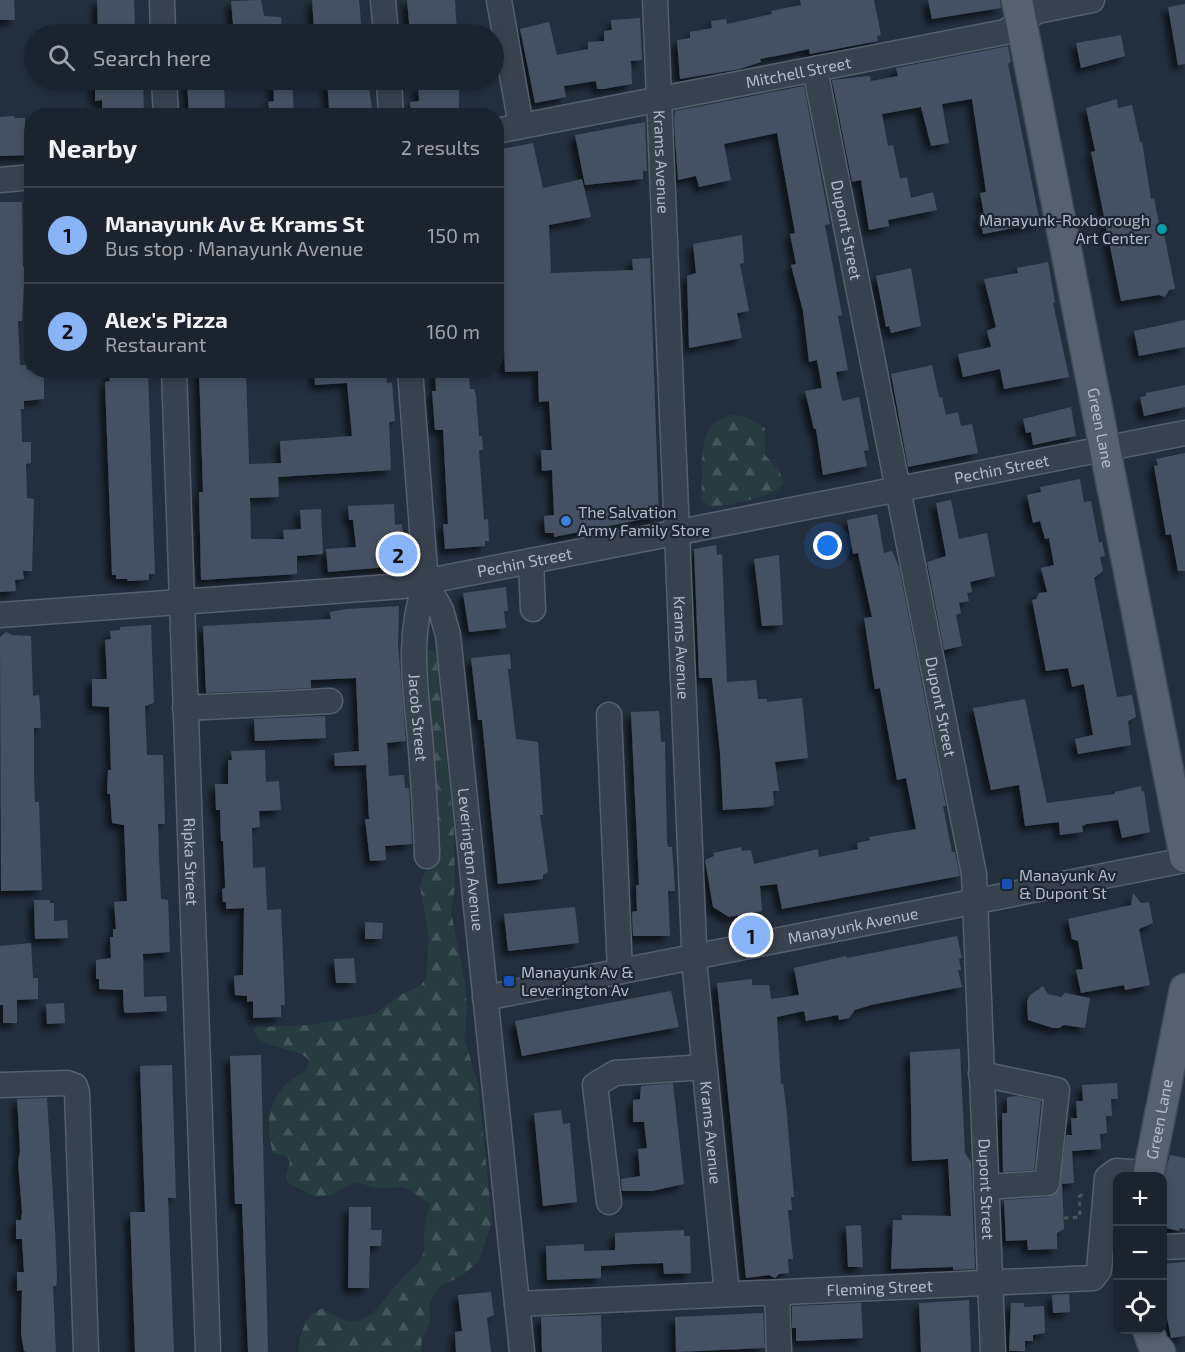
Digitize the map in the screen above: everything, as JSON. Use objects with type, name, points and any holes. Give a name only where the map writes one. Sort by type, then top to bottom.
[{"type":"main road","name":"Green Lane","points":[[1019,10],[1185,859]]},
{"type":"main road","name":"Green Lane","points":[[1149,1172],[1177,1069],[1185,989]]},
{"type":"main road","points":[[1150,1334],[1153,1344],[1160,1352]]},
{"type":"street","points":[[162,0],[163,24]]},
{"type":"street","points":[[383,0],[385,24]]},
{"type":"street","points":[[499,0],[503,24]]},
{"type":"street","name":"Krams Avenue","points":[[656,0],[695,957],[727,1294]]},
{"type":"street","name":"Mitchell Street","points":[[504,129],[1005,32],[1019,10],[1037,11],[1092,0]]},
{"type":"street","points":[[504,29],[521,126]]},
{"type":"street","name":"Dupont Street","points":[[815,69],[971,862],[976,902],[993,1352]]},
{"type":"street","points":[[165,90],[166,108]]},
{"type":"street","points":[[390,90],[391,108]]},
{"type":"street","points":[[0,180],[24,178]]},
{"type":"street","name":"Ripka Street","points":[[174,378],[208,1352]]},
{"type":"street","name":"Leverington Avenue","points":[[411,378],[426,583],[441,610],[447,635],[522,1352]]},
{"type":"street","name":"Pechin Street","points":[[0,615],[426,583],[1185,433]]},
{"type":"street","points":[[531,561],[533,609]]},
{"type":"street","name":"Jacob Street","points":[[426,583],[414,626],[413,654],[427,819],[427,856]]},
{"type":"street","points":[[185,708],[330,701]]},
{"type":"street","points":[[609,715],[620,971]]},
{"type":"street","name":"Manayunk Avenue","points":[[484,998],[1185,859]]},
{"type":"street","points":[[609,1202],[595,1085],[615,1072],[704,1067]]},
{"type":"street","points":[[981,1074],[1057,1090],[1047,1184],[986,1187]]},
{"type":"street","points":[[0,1085],[67,1083],[75,1086],[77,1092],[86,1352]]},
{"type":"street","name":"Fleming Street","points":[[517,1304],[1093,1278],[1099,1270],[1107,1178],[1113,1173]]},
{"type":"street","points":[[1167,1247],[1185,1246]]},
{"type":"street","points":[[777,1293],[779,1352]]},
{"type":"path","points":[[1064,1218],[1080,1220],[1079,1197],[1082,1193]]},
{"type":"green space","points":[[732,415],[746,417],[765,428],[765,455],[779,470],[784,483],[780,488],[761,497],[737,503],[708,506],[701,498],[703,449],[711,428],[719,420]]},
{"type":"green space","points":[[429,649],[436,653],[454,832],[455,887],[451,911],[465,983],[467,1009],[464,1037],[478,1084],[492,1222],[479,1261],[463,1275],[439,1287],[433,1296],[429,1307],[430,1323],[422,1338],[421,1352],[299,1352],[304,1326],[312,1315],[323,1308],[348,1321],[358,1321],[367,1317],[416,1265],[424,1251],[424,1231],[430,1204],[404,1187],[378,1188],[356,1182],[331,1195],[316,1197],[288,1183],[286,1177],[290,1161],[286,1156],[273,1153],[270,1139],[270,1115],[278,1095],[285,1086],[306,1070],[309,1060],[296,1052],[270,1045],[257,1037],[254,1030],[256,1027],[311,1025],[374,1014],[400,995],[420,986],[426,978],[429,937],[420,886],[435,855],[439,812],[436,770],[425,693],[425,654]]},
{"type":"building","points":[[0,0],[14,0],[15,20],[0,20]]},
{"type":"building","points":[[97,0],[134,0],[135,24],[98,24]]},
{"type":"building","points":[[261,0],[264,16],[281,17],[281,24],[233,24],[231,1]]},
{"type":"building","points":[[312,0],[359,0],[361,24],[314,24]]},
{"type":"building","points":[[407,0],[455,0],[456,24],[409,24]]},
{"type":"building","points":[[800,0],[874,0],[881,35],[877,36],[878,41],[810,54],[809,49],[760,59],[761,62],[740,69],[680,79],[677,40],[690,38],[690,32],[712,28],[711,21],[726,19],[727,24],[772,14],[771,11],[801,5]]},
{"type":"building","points":[[928,0],[1000,0],[1001,8],[932,19]]},
{"type":"building","points":[[1185,4],[1185,64],[1178,65],[1168,7]]},
{"type":"building","points":[[640,18],[642,60],[631,61],[632,84],[603,89],[597,89],[596,81],[564,86],[566,97],[535,103],[520,29],[549,22],[557,55],[588,49],[588,42],[604,41],[604,31],[612,30],[611,20]]},
{"type":"building","points":[[1121,35],[1125,56],[1081,68],[1076,43]]},
{"type":"building","points":[[1008,46],[1011,62],[1008,64],[1040,223],[983,234],[979,214],[984,214],[980,193],[986,192],[972,99],[942,104],[949,143],[931,146],[921,107],[882,114],[888,146],[893,145],[900,179],[907,177],[911,198],[933,192],[937,210],[888,220],[889,226],[869,230],[861,180],[852,182],[832,80],[870,76],[871,81],[898,76],[896,68]]},
{"type":"building","points":[[804,86],[830,224],[825,225],[842,315],[838,316],[848,370],[836,372],[842,401],[859,397],[869,450],[864,451],[867,466],[823,475],[816,429],[814,429],[805,391],[822,388],[817,360],[809,362],[803,311],[791,265],[796,264],[790,234],[795,233],[777,133],[724,144],[731,180],[699,187],[696,176],[678,180],[674,123],[675,111]]},
{"type":"building","points":[[95,90],[143,90],[144,108],[102,108],[102,100],[95,101]]},
{"type":"building","points":[[188,90],[224,90],[225,108],[189,108]]},
{"type":"building","points":[[273,90],[293,90],[294,108],[269,108],[268,102],[274,101]]},
{"type":"building","points":[[328,90],[369,90],[372,108],[329,108]]},
{"type":"building","points":[[418,90],[459,90],[459,108],[410,108],[410,102],[419,101]]},
{"type":"building","points":[[1117,99],[1118,108],[1132,105],[1140,142],[1142,142],[1151,199],[1154,198],[1159,224],[1162,223],[1175,289],[1169,290],[1165,297],[1159,295],[1121,301],[1091,152],[1095,151],[1086,108]]},
{"type":"building","points":[[0,117],[24,118],[24,155],[0,156]]},
{"type":"building","points":[[645,122],[647,171],[643,171],[643,179],[585,185],[575,135]]},
{"type":"building","points":[[533,143],[543,188],[582,179],[591,217],[549,225],[551,273],[633,270],[632,259],[650,258],[659,516],[554,537],[554,533],[545,533],[544,516],[554,515],[552,470],[542,471],[541,450],[552,450],[549,401],[539,402],[538,371],[505,372],[504,148]]},
{"type":"building","points":[[0,202],[22,202],[24,283],[22,321],[18,321],[20,365],[24,365],[24,378],[44,378],[44,399],[24,401],[24,409],[21,409],[22,442],[31,442],[31,463],[26,464],[27,498],[34,499],[32,571],[23,571],[24,579],[15,580],[16,591],[0,592]]},
{"type":"building","points":[[742,235],[744,263],[740,264],[749,311],[737,313],[742,338],[689,348],[687,276],[696,273],[693,244]]},
{"type":"building","points":[[1048,262],[1055,302],[1053,303],[1069,377],[1004,389],[1000,369],[963,377],[958,354],[991,347],[987,331],[996,327],[984,279],[1018,273],[1017,268]]},
{"type":"building","points":[[911,268],[921,326],[891,333],[889,326],[886,327],[876,276]]},
{"type":"building","points":[[1185,320],[1185,347],[1139,356],[1134,331]]},
{"type":"building","points":[[932,365],[939,397],[942,397],[946,415],[958,412],[961,426],[972,424],[978,453],[908,467],[891,374]]},
{"type":"building","points":[[109,378],[148,378],[155,574],[149,574],[149,580],[128,581],[127,579],[116,579],[116,575],[112,575],[105,382],[110,381]]},
{"type":"building","points":[[199,378],[246,378],[249,464],[281,463],[280,441],[352,436],[347,383],[315,385],[315,378],[387,378],[387,383],[392,382],[395,421],[389,422],[391,470],[278,477],[279,497],[250,498],[251,539],[284,539],[283,530],[301,529],[300,510],[321,509],[323,554],[297,556],[297,574],[201,580],[199,492],[203,492]]},
{"type":"building","points":[[435,378],[469,378],[470,389],[474,389],[479,436],[482,436],[483,450],[479,450],[484,520],[488,519],[489,541],[485,541],[485,546],[445,549],[443,524],[448,524],[443,430],[435,430],[432,391],[436,391]]},
{"type":"building","points":[[1185,385],[1185,407],[1144,416],[1140,397],[1146,396],[1146,393]]},
{"type":"building","points":[[1071,407],[1076,436],[1033,445],[1031,432],[1026,433],[1023,419]]},
{"type":"building","points":[[1185,453],[1185,571],[1178,571],[1171,534],[1166,535],[1154,466],[1158,465],[1156,459]]},
{"type":"building","points":[[1080,479],[1084,502],[1091,501],[1099,543],[1102,542],[1105,556],[1100,557],[1103,571],[1094,578],[1117,697],[1132,695],[1136,717],[1128,721],[1131,745],[1078,754],[1075,739],[1093,735],[1084,684],[1072,687],[1068,668],[1046,671],[1032,600],[1036,599],[1039,593],[1047,592],[1041,568],[1054,565],[1049,538],[1045,539],[1040,521],[1033,523],[1027,495],[1041,492],[1040,487]]},
{"type":"building","points":[[951,500],[959,539],[987,533],[995,576],[970,582],[972,592],[967,593],[969,601],[959,603],[961,613],[956,615],[962,646],[944,650],[927,562],[946,556],[936,503]]},
{"type":"building","points":[[394,504],[395,525],[402,524],[405,562],[401,566],[328,572],[326,549],[356,547],[353,520],[349,520],[348,506]]},
{"type":"building","points":[[877,514],[884,553],[892,551],[899,567],[946,806],[943,806],[952,852],[955,852],[960,876],[782,909],[777,884],[760,886],[762,911],[729,917],[713,907],[705,860],[714,856],[713,853],[741,847],[742,851],[751,850],[754,864],[818,849],[819,857],[858,849],[857,843],[870,840],[869,837],[916,829],[906,778],[897,780],[880,688],[875,689],[864,618],[872,617],[858,553],[853,554],[847,520]]},
{"type":"building","points":[[716,545],[717,555],[722,554],[727,682],[756,680],[758,699],[767,699],[767,702],[802,698],[808,758],[775,762],[779,791],[773,791],[774,805],[768,807],[723,810],[720,752],[712,678],[699,678],[694,549]]},
{"type":"building","points":[[779,555],[783,625],[762,626],[754,559]]},
{"type":"building","points":[[506,587],[508,611],[504,611],[506,628],[469,632],[463,593]]},
{"type":"building","points":[[399,606],[398,645],[406,741],[387,743],[389,776],[404,775],[405,788],[409,788],[412,844],[385,846],[386,860],[370,861],[365,819],[369,819],[366,765],[335,766],[334,753],[359,751],[356,678],[311,680],[311,688],[206,693],[203,626],[331,619],[330,612]]},
{"type":"building","points":[[151,625],[154,703],[145,706],[147,755],[163,755],[165,824],[158,824],[159,857],[161,899],[168,900],[170,952],[143,954],[144,997],[166,996],[167,1011],[127,1013],[124,1012],[123,990],[99,989],[99,979],[96,979],[96,960],[111,958],[110,937],[113,937],[113,929],[116,929],[114,902],[127,901],[124,825],[112,823],[110,794],[107,794],[108,770],[111,770],[109,707],[92,706],[92,679],[107,679],[105,640],[111,639],[110,631],[120,630],[120,627]]},
{"type":"building","points":[[6,632],[12,635],[31,636],[33,696],[39,695],[41,728],[34,728],[34,775],[35,802],[39,802],[42,890],[1,891],[0,637]]},
{"type":"building","points":[[510,654],[511,669],[508,669],[516,739],[538,742],[543,815],[540,815],[548,872],[543,875],[543,879],[498,884],[482,720],[478,720],[471,658]]},
{"type":"building","points":[[1025,699],[1047,803],[1115,794],[1115,792],[1141,786],[1142,792],[1144,791],[1150,832],[1122,838],[1118,820],[1087,824],[1082,826],[1083,832],[1060,835],[1059,822],[1025,826],[1019,785],[991,790],[973,708]]},
{"type":"building","points":[[659,711],[661,742],[665,742],[667,843],[668,847],[672,847],[675,891],[668,891],[670,936],[633,936],[632,912],[637,911],[636,885],[639,885],[631,712]]},
{"type":"building","points":[[325,716],[326,738],[255,741],[254,719]]},
{"type":"building","points":[[265,750],[266,782],[279,781],[281,810],[259,811],[260,827],[252,828],[253,868],[265,867],[267,910],[281,909],[285,1005],[281,1005],[281,1017],[253,1018],[253,1001],[247,1002],[247,996],[235,995],[234,976],[243,975],[244,908],[226,909],[226,902],[223,902],[222,889],[225,888],[225,882],[223,841],[221,841],[220,810],[216,810],[215,784],[228,784],[228,760],[232,760],[231,751]]},
{"type":"building","points":[[1133,893],[1141,903],[1149,902],[1153,923],[1139,929],[1150,985],[1125,990],[1124,985],[1081,993],[1076,970],[1083,969],[1078,941],[1072,939],[1068,919],[1131,905]]},
{"type":"building","points":[[34,900],[50,900],[50,903],[54,903],[54,921],[67,920],[68,938],[35,939]]},
{"type":"building","points":[[575,907],[579,943],[508,951],[504,914]]},
{"type":"building","points":[[365,922],[383,923],[382,939],[365,939]]},
{"type":"building","points":[[957,936],[962,958],[959,959],[961,970],[958,970],[962,987],[871,1005],[855,1010],[849,1018],[839,1020],[838,1015],[806,1021],[804,1011],[777,1017],[781,1084],[783,1084],[786,1105],[794,1197],[791,1197],[792,1210],[788,1210],[793,1259],[788,1259],[789,1273],[779,1274],[775,1278],[769,1275],[746,1278],[717,983],[752,979],[752,985],[769,985],[771,999],[799,995],[794,968]]},
{"type":"building","points":[[31,943],[33,978],[38,978],[38,999],[17,1000],[17,1023],[3,1023],[3,1005],[0,1005],[0,946]]},
{"type":"building","points":[[354,958],[356,983],[336,983],[334,959]]},
{"type":"building","points":[[1043,986],[1048,994],[1061,997],[1065,993],[1090,998],[1085,1028],[1064,1025],[1053,1028],[1028,1020],[1027,1001],[1030,995]]},
{"type":"building","points":[[671,991],[679,1027],[522,1056],[515,1021]]},
{"type":"building","points":[[64,1003],[65,1023],[47,1024],[46,1004]]},
{"type":"building","points":[[960,1049],[965,1153],[971,1162],[975,1269],[953,1270],[953,1267],[891,1269],[893,1220],[902,1220],[902,1215],[951,1216],[948,1159],[912,1161],[910,1052]]},
{"type":"building","points":[[261,1055],[268,1352],[248,1352],[242,1204],[235,1204],[230,1056]]},
{"type":"building","points":[[172,1065],[176,1198],[168,1198],[174,1352],[135,1352],[130,1212],[145,1212],[140,1066]]},
{"type":"building","points":[[673,1083],[684,1184],[652,1191],[622,1191],[621,1179],[640,1176],[638,1149],[647,1148],[644,1122],[633,1122],[633,1100],[640,1099],[641,1086]]},
{"type":"building","points":[[1117,1083],[1118,1099],[1111,1099],[1112,1116],[1106,1116],[1107,1133],[1100,1134],[1101,1149],[1072,1151],[1074,1183],[1062,1184],[1064,1229],[1057,1233],[1057,1249],[1028,1250],[1027,1240],[1006,1241],[1004,1200],[1048,1197],[1059,1190],[1066,1135],[1072,1135],[1071,1118],[1077,1118],[1076,1101],[1083,1101],[1082,1085]]},
{"type":"building","points":[[1018,1096],[1041,1101],[1034,1170],[1003,1172],[1002,1113],[1007,1113],[1007,1097]]},
{"type":"building","points":[[47,1098],[57,1279],[56,1286],[53,1286],[56,1352],[26,1352],[21,1334],[22,1290],[17,1291],[17,1272],[24,1272],[22,1239],[16,1239],[16,1220],[21,1220],[22,1212],[17,1099]]},
{"type":"building","points":[[561,1110],[563,1124],[570,1123],[577,1202],[543,1206],[534,1113]]},
{"type":"building","points":[[1170,1155],[1185,1158],[1185,1229],[1180,1228],[1179,1231],[1167,1228],[1165,1172]]},
{"type":"building","points":[[349,1207],[371,1207],[371,1230],[382,1230],[381,1246],[370,1246],[369,1288],[348,1288]]},
{"type":"building","points":[[861,1225],[863,1267],[848,1267],[846,1226]]},
{"type":"building","points":[[684,1230],[684,1236],[690,1236],[691,1273],[664,1274],[663,1263],[634,1264],[601,1266],[601,1278],[547,1280],[546,1246],[584,1244],[584,1251],[615,1250],[615,1233]]},
{"type":"building","points":[[1185,1262],[1185,1336],[1171,1338],[1167,1317],[1167,1264]]},
{"type":"building","points":[[491,1292],[494,1315],[487,1318],[491,1352],[456,1352],[455,1332],[462,1331],[458,1295]]},
{"type":"building","points":[[1069,1294],[1070,1312],[1053,1313],[1052,1295]]},
{"type":"building","points":[[969,1300],[971,1352],[921,1352],[919,1303]]},
{"type":"building","points":[[861,1303],[863,1338],[796,1341],[796,1328],[792,1328],[792,1306]]},
{"type":"building","points":[[1011,1303],[1024,1303],[1024,1307],[1044,1306],[1045,1333],[1033,1335],[1033,1341],[1025,1341],[1025,1351],[1009,1351]]},
{"type":"building","points":[[763,1313],[765,1348],[676,1352],[675,1317]]},
{"type":"building","points":[[601,1315],[602,1352],[542,1352],[541,1317]]},
{"type":"place","name":"Manayunk-Roxborough Art Center","points":[[1162,229]]},
{"type":"place","name":"The Salvation Army Family Store","points":[[566,521]]},
{"type":"place","name":"Alex's Pizza","points":[[398,554]]},
{"type":"place","name":"Manayunk Av & Dupont St","points":[[1007,884]]},
{"type":"place","name":"Manayunk Av & Krams St","points":[[751,935]]},
{"type":"place","name":"Manayunk Av & Leverington Av","points":[[509,981]]}]
